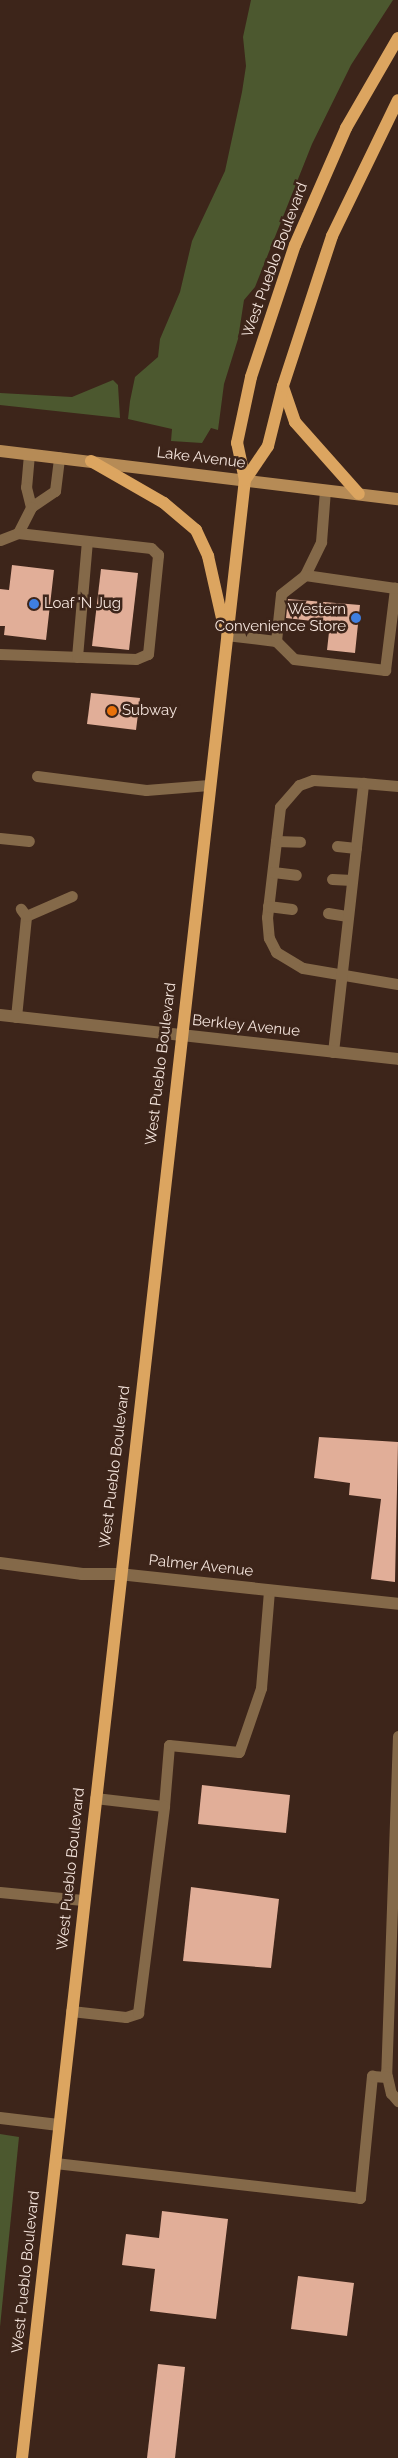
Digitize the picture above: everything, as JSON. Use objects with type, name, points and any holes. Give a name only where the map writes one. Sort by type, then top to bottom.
[{"type":"main road","name":"West Pueblo Boulevard","points":[[22,2458],[119,1574],[245,480],[237,443],[252,377],[276,295],[346,128],[398,38]]},
{"type":"main road","name":"West Pueblo Boulevard","points":[[245,480],[268,446],[283,386],[332,236],[398,100]]},
{"type":"main road","points":[[283,386],[295,422],[359,494]]},
{"type":"main road","name":"Lake Avenue","points":[[0,451],[398,499]]},
{"type":"main road","points":[[91,461],[158,499],[196,530],[208,556],[226,635]]},
{"type":"street","name":"Berkley Avenue","points":[[0,1015],[398,1059]]},
{"type":"street","name":"Palmer Avenue","points":[[0,1563],[82,1574],[119,1574],[398,1604]]},
{"type":"street","points":[[0,2118],[59,2124]]},
{"type":"lane","points":[[29,454],[26,487],[31,507]]},
{"type":"lane","points":[[18,532],[31,507],[55,491],[59,457]]},
{"type":"lane","points":[[276,640],[281,594],[305,575],[321,542],[325,490]]},
{"type":"lane","points":[[0,540],[18,532],[151,548],[158,555],[148,654],[136,659],[0,654]]},
{"type":"lane","points":[[77,657],[87,541]]},
{"type":"lane","points":[[226,635],[276,640],[294,659],[385,670],[396,588],[305,575]]},
{"type":"lane","points":[[37,776],[146,790],[209,785]]},
{"type":"lane","points":[[398,786],[313,780],[299,785],[287,795],[280,807],[268,906],[269,938],[276,952],[303,968],[341,976],[398,984]]},
{"type":"lane","points":[[333,1052],[363,783]]},
{"type":"lane","points":[[0,838],[29,841]]},
{"type":"lane","points":[[276,840],[300,842]]},
{"type":"lane","points":[[337,846],[356,848]]},
{"type":"lane","points":[[273,872],[296,875]]},
{"type":"lane","points":[[332,879],[352,880]]},
{"type":"lane","points":[[16,1017],[24,912],[72,896]]},
{"type":"lane","points":[[268,906],[292,909]]},
{"type":"lane","points":[[328,913],[348,916]]},
{"type":"lane","points":[[71,2011],[126,2017],[138,2013],[164,1806],[169,1744],[239,1752],[261,1688],[269,1590]]},
{"type":"lane","points":[[398,1736],[387,2077],[391,2093],[398,2101]]},
{"type":"lane","points":[[95,1798],[164,1806]]},
{"type":"lane","points":[[0,1892],[84,1900]]},
{"type":"lane","points":[[55,2163],[360,2198],[372,2076],[387,2077]]},
{"type":"green space","points":[[251,0],[393,0],[351,65],[312,144],[255,287],[244,300],[238,339],[224,384],[218,430],[211,428],[202,443],[171,441],[172,429],[128,419],[130,401],[135,377],[158,357],[160,339],[180,292],[192,241],[225,171],[246,66],[243,37]]},
{"type":"green space","points":[[113,380],[118,385],[120,418],[0,405],[0,393],[72,397]]},
{"type":"green space","points":[[0,2134],[19,2137],[0,2327]]},
{"type":"building","points":[[12,565],[54,570],[46,640],[4,635],[5,626],[0,626],[0,589],[9,590]]},
{"type":"building","points":[[101,569],[138,573],[129,650],[92,646]]},
{"type":"building","points":[[288,599],[360,605],[355,653],[327,650],[330,623],[286,618]]},
{"type":"building","points":[[91,693],[140,698],[136,730],[87,724]]},
{"type":"building","points":[[319,1437],[398,1442],[395,1582],[371,1579],[381,1499],[349,1495],[350,1483],[314,1478]]},
{"type":"building","points":[[202,1785],[290,1795],[286,1833],[198,1824]]},
{"type":"building","points":[[191,1887],[279,1899],[271,1968],[183,1961]]},
{"type":"building","points":[[162,2211],[228,2219],[216,2319],[150,2311],[155,2269],[122,2265],[126,2234],[159,2238]]},
{"type":"building","points":[[298,2276],[354,2283],[347,2336],[291,2329]]},
{"type":"building","points":[[158,2364],[185,2367],[175,2458],[147,2458]]},
{"type":"place","name":"Loaf 'N Jug","points":[[34,604]]},
{"type":"place","name":"Western Convenience Store","points":[[356,618]]},
{"type":"place","name":"Subway","points":[[112,711]]}]
